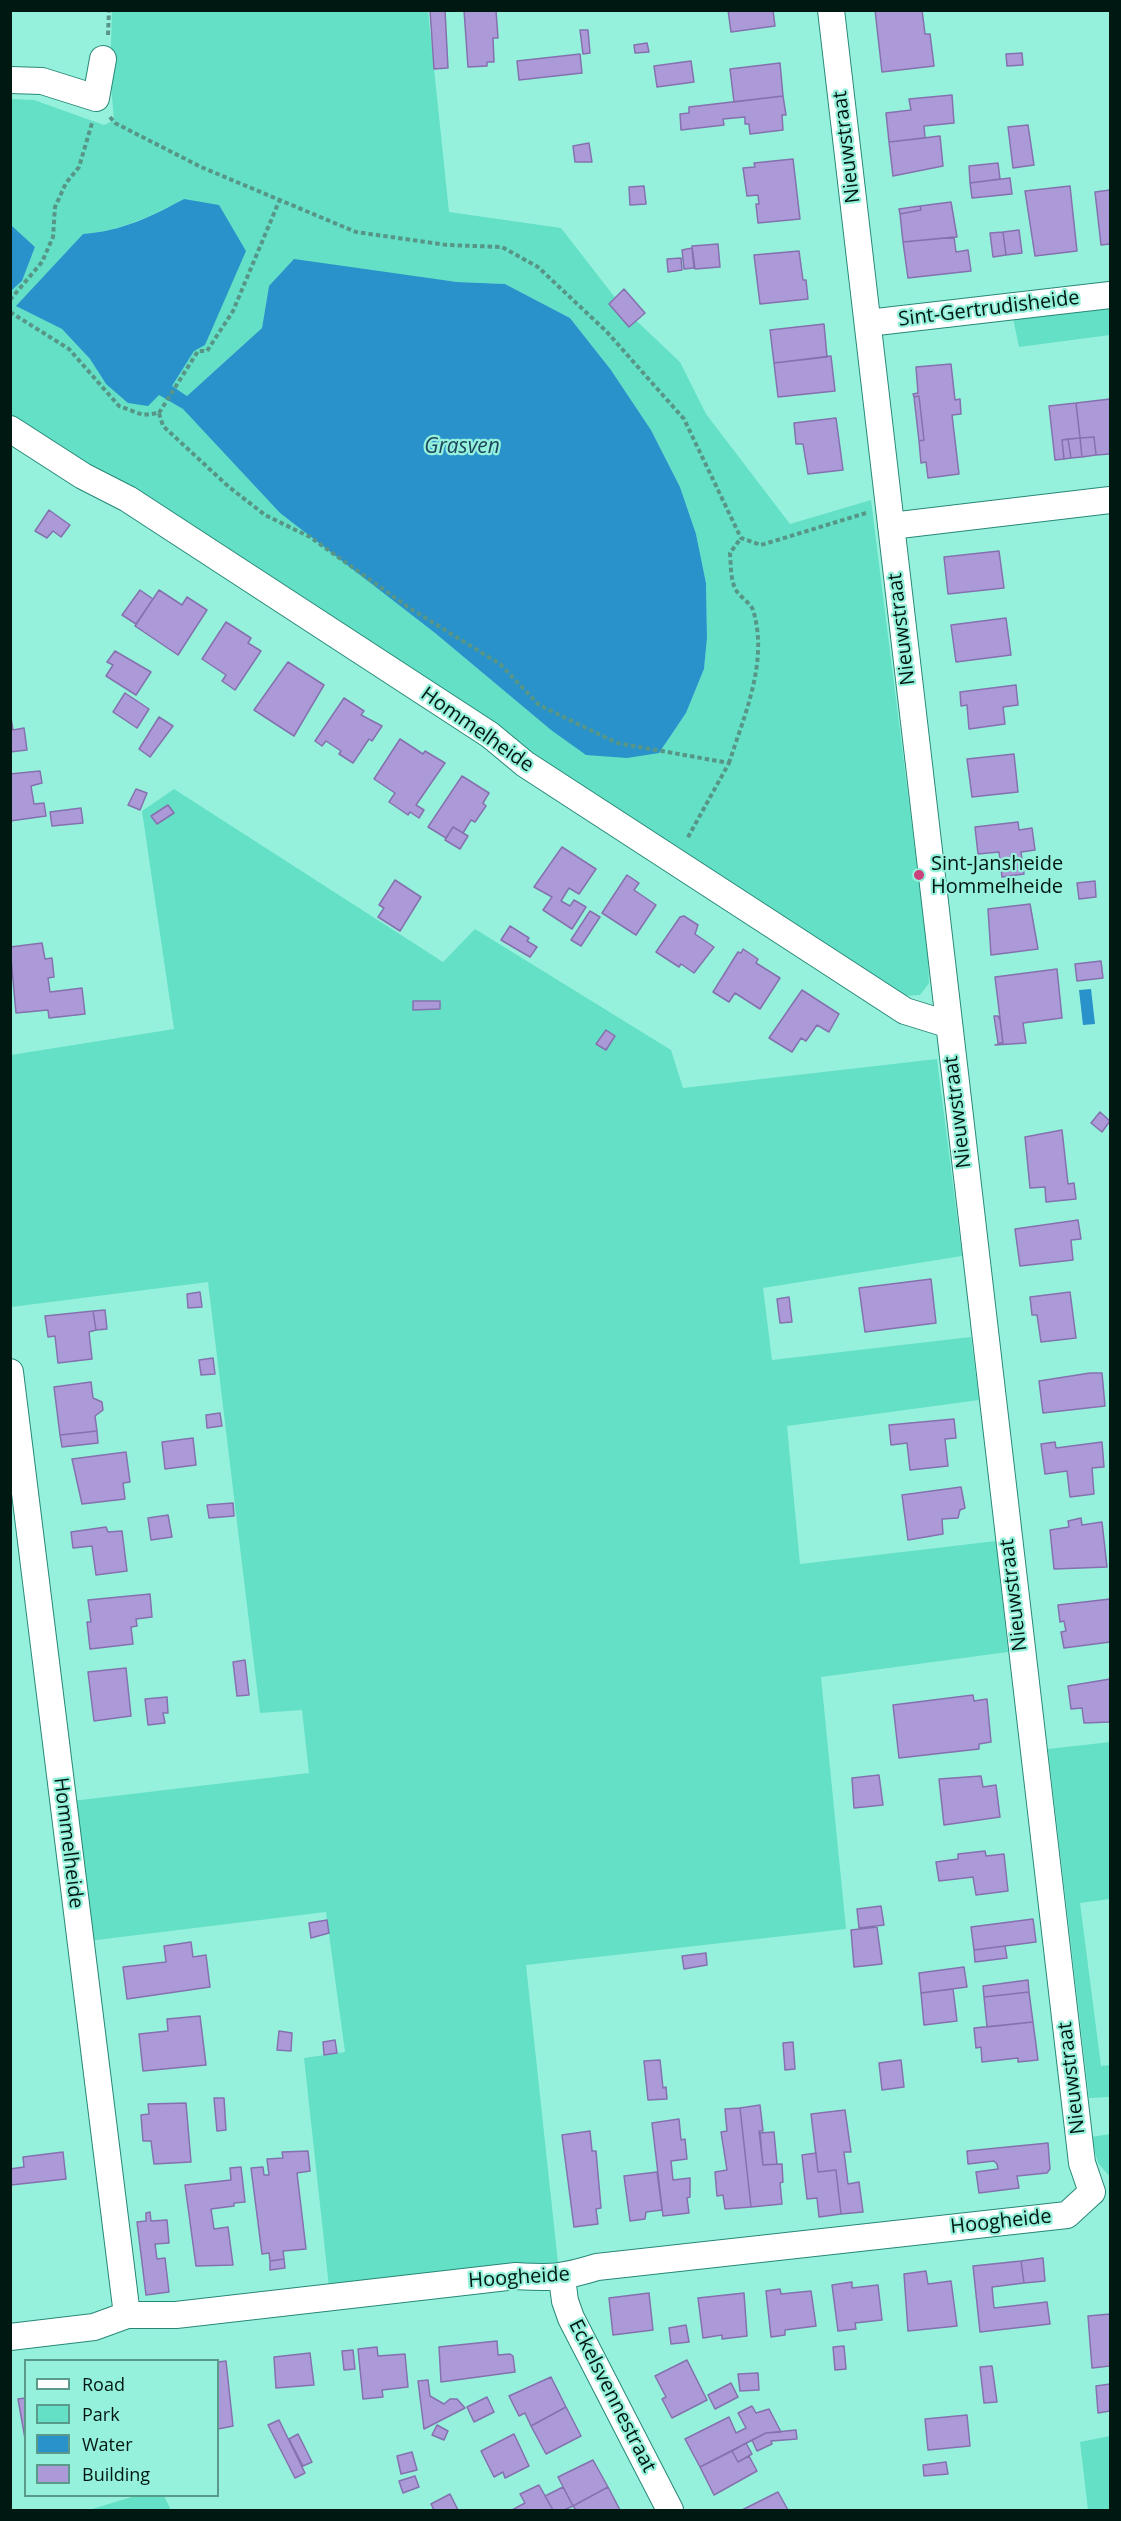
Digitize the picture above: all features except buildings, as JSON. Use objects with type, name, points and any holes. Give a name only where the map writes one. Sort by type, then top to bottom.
[{"type":"street","name":"Nieuwstraat","points":[[831,10],[947,1024],[1082,2163],[1101,2196]]},
{"type":"street","points":[[10,80],[42,81],[96,98],[103,59]]},
{"type":"street","name":"Sint-Gertrudisheide","points":[[868,323],[1110,295]]},
{"type":"street","name":"Hommelheide","points":[[10,429],[83,476],[128,499],[490,735],[525,764],[905,1011],[947,1024]]},
{"type":"street","points":[[890,516],[1110,500]]},
{"type":"street","name":"Hommelheide","points":[[10,1371],[127,2315]]},
{"type":"street","name":"Hoogheide","points":[[10,2337],[94,2327],[127,2315],[176,2315],[516,2276],[562,2278],[597,2267],[1067,2215],[1101,2196]]},
{"type":"street","name":"Eckelsvennestraat","points":[[562,2278],[565,2301],[571,2318],[670,2511]]},
{"type":"path","points":[[96,98],[115,123],[201,167],[356,232],[447,245],[502,247],[538,267],[607,332],[684,419],[741,538],[761,545],[890,516]]},
{"type":"path","points":[[10,300],[42,262],[53,237],[54,207],[66,183],[79,167],[93,118],[96,98]]},
{"type":"path","points":[[280,199],[233,311],[207,351],[198,351],[168,397],[159,413],[163,426],[229,487],[265,515],[310,537],[411,609],[500,664],[539,705],[618,743],[729,763]]},
{"type":"path","points":[[10,312],[69,349],[119,406],[143,415],[159,413]]},
{"type":"path","points":[[674,861],[729,763],[755,682],[758,640],[753,608],[736,591],[731,573],[730,553],[741,538]]},
{"type":"green space","points":[[112,11],[428,11],[449,212],[561,228],[624,309],[680,362],[706,414],[790,524],[871,500],[928,954],[929,983],[920,995],[902,996],[609,806],[478,714],[11,418],[11,291],[22,281],[35,247],[11,225],[11,99],[34,100],[104,125],[114,120],[110,75]],"holes":[[[184,199],[194,350],[172,386],[187,396],[262,328],[269,286],[392,274],[457,282],[505,284],[570,318],[611,370],[651,430],[680,487],[696,534],[706,583],[707,638],[704,669],[686,713],[659,753],[551,730],[435,633],[280,513],[183,408],[159,395],[106,384],[90,359],[62,329],[17,306],[83,234],[123,226],[148,217]]]},
{"type":"green space","points":[[1110,306],[1110,335],[1019,347],[1013,318]]},
{"type":"green space","points":[[174,789],[443,962],[475,929],[671,1050],[683,1088],[937,1059],[962,1256],[763,1288],[772,1360],[971,1337],[979,1400],[787,1426],[800,1564],[996,1541],[1008,1652],[821,1677],[846,1929],[526,1965],[558,2263],[329,2287],[304,2058],[345,2052],[326,1912],[88,1941],[72,1801],[309,1773],[302,1710],[260,1713],[208,1282],[11,1307],[11,1055],[174,1029],[142,811]]},
{"type":"green space","points":[[1110,1742],[1110,1899],[1080,1903],[1101,2066],[1110,2065],[1110,2097],[1089,2098],[1048,1749]]},
{"type":"green space","points":[[1110,2134],[1110,2177],[1098,2163],[1091,2137]]},
{"type":"green space","points":[[1110,2436],[1110,2510],[1088,2510],[1080,2442]]},
{"type":"green space","points":[[132,2497],[164,2497],[171,2510],[89,2510]]},
{"type":"water","name":"Grasven","points":[[184,199],[219,205],[246,251],[205,345],[194,351],[172,386],[187,396],[262,328],[269,286],[294,259],[457,282],[505,284],[570,318],[611,370],[651,430],[680,487],[696,534],[706,583],[707,638],[704,669],[686,713],[659,753],[627,758],[586,755],[551,730],[435,633],[280,513],[183,409],[159,395],[148,406],[128,403],[106,384],[90,359],[62,329],[16,306],[83,234],[110,230],[135,222]]},
{"type":"water","points":[[11,225],[35,247],[22,281],[11,291]]},
{"type":"water","points":[[1091,989],[1095,1024],[1083,1025],[1079,990]]},
{"type":"place","name":"Sint-Jansheide Hommelheide","points":[[919,875]]}]
